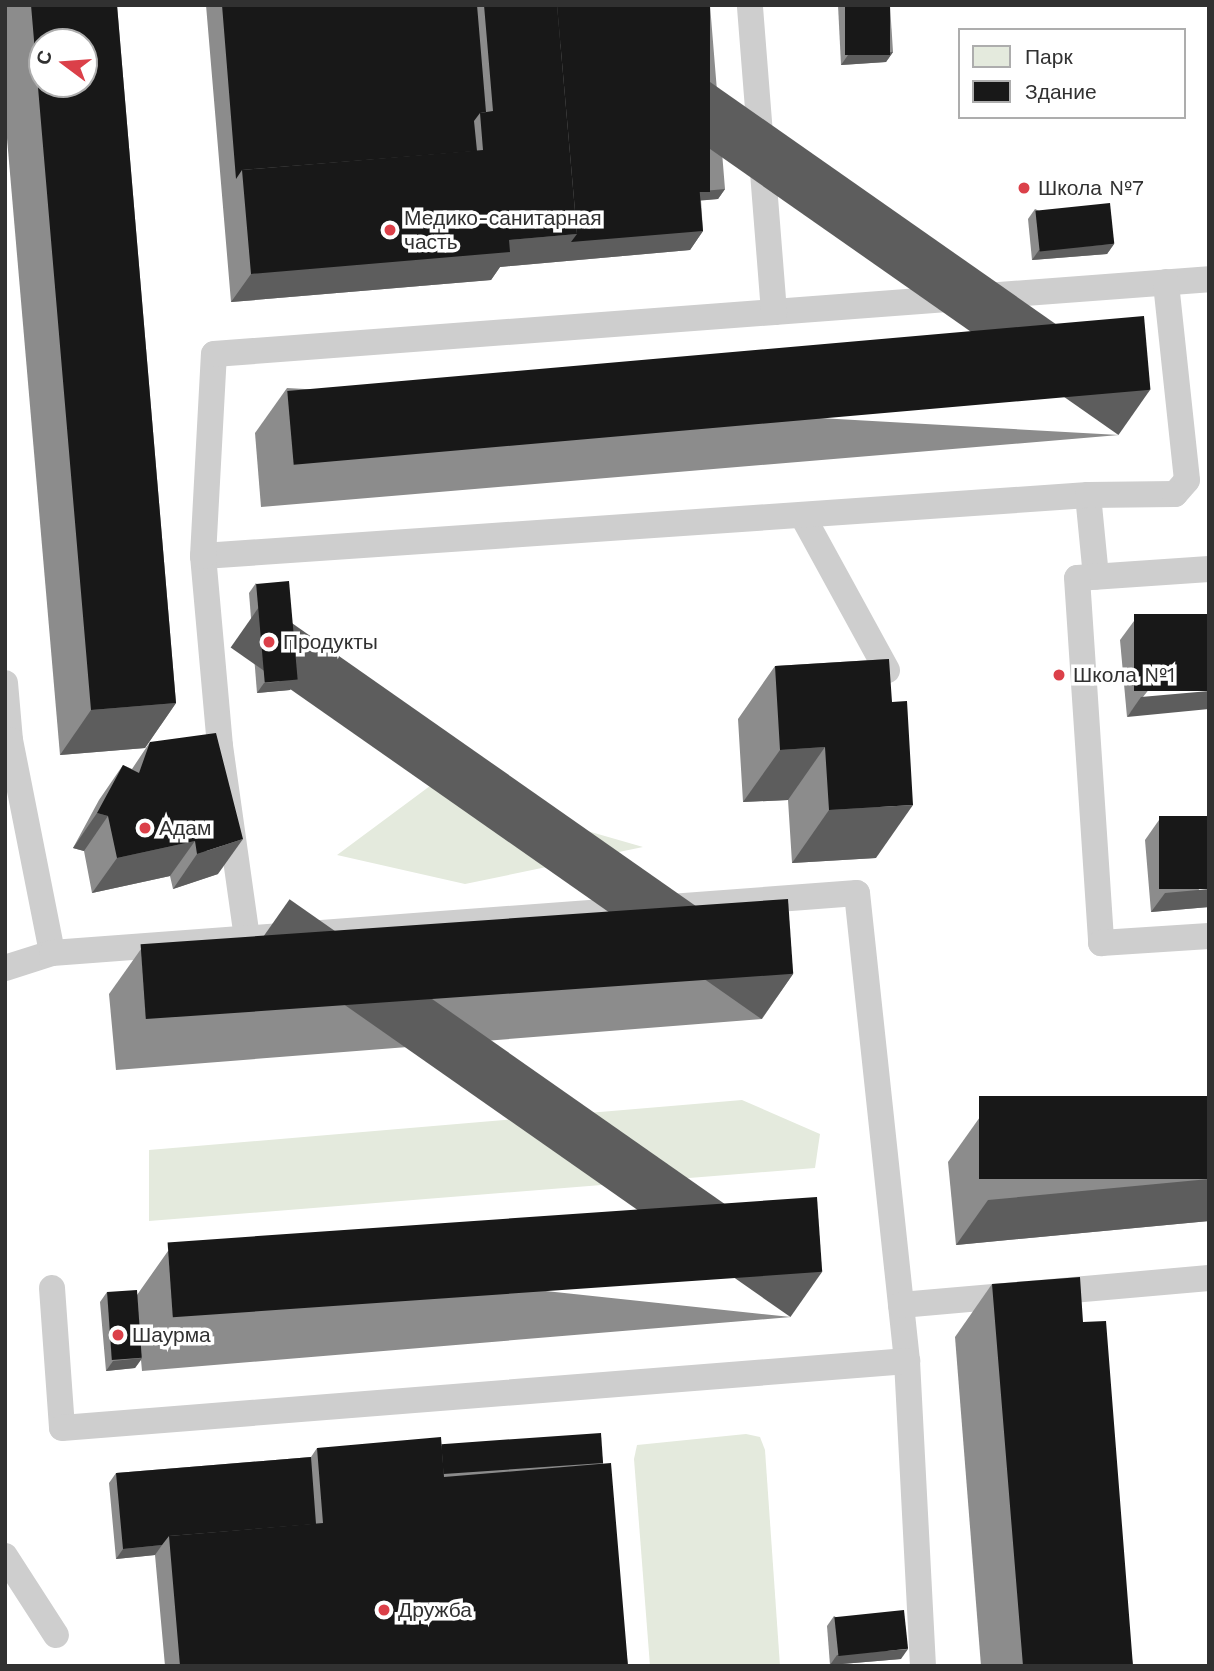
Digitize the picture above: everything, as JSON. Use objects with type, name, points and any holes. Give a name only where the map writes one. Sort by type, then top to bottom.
[{"type":"lane","points":[[750,5],[774,312]]},
{"type":"lane","points":[[247,938],[220,746],[203,556],[214,354],[1209,279]]},
{"type":"lane","points":[[203,556],[1088,495],[1175,494],[1185,489],[1166,282]]},
{"type":"lane","points":[[1088,495],[1096,577]]},
{"type":"lane","points":[[803,515],[887,670]]},
{"type":"lane","points":[[1209,569],[1077,578],[1101,943],[1209,936]]},
{"type":"lane","points":[[5,683],[10,740],[52,953]]},
{"type":"lane","points":[[5,968],[52,953],[857,893],[907,1361],[923,1666]]},
{"type":"lane","points":[[901,1306],[1209,1278]]},
{"type":"lane","points":[[52,1288],[62,1428],[907,1361]]},
{"type":"lane","points":[[5,1556],[56,1635]]},
{"type":"green space","points":[[434,783],[518,811],[643,847],[465,884],[337,855]]},
{"type":"green space","points":[[742,1100],[820,1134],[815,1168],[149,1221],[149,1150]]},
{"type":"green space","points":[[746,1434],[760,1437],[765,1450],[780,1666],[650,1666],[634,1459],[637,1445]]},
{"type":"building","points":[[31,5],[117,5],[176,703],[91,710],[39,98],[98,98],[98,28],[33,28]]},
{"type":"building","points":[[222,5],[477,5],[486,112],[480,113],[474,121],[477,151],[242,170],[236,179]]},
{"type":"building","points":[[484,5],[557,5],[577,234],[509,240],[510,252],[251,274],[242,170],[483,150],[480,113],[493,111]]},
{"type":"building","points":[[557,5],[684,5],[703,231],[571,242],[577,234]]},
{"type":"building","points":[[684,5],[710,5],[710,192],[684,192]]},
{"type":"building","points":[[845,5],[890,5],[890,55],[845,55]]},
{"type":"building","points":[[1110,203],[1114,244],[1040,252],[1035,211]]},
{"type":"building","points":[[1144,316],[1150,390],[294,465],[287,391]]},
{"type":"building","name":"Продукты","points":[[289,581],[298,680],[265,682],[256,584]]},
{"type":"building","points":[[1134,614],[1209,614],[1209,691],[1134,691]]},
{"type":"building","points":[[889,659],[892,702],[907,701],[913,805],[829,810],[825,747],[780,750],[775,666]]},
{"type":"building","points":[[216,733],[243,839],[197,854],[195,841],[117,858],[108,816],[97,813],[123,765],[139,773],[150,742]]},
{"type":"building","points":[[1159,816],[1209,816],[1209,889],[1159,889]]},
{"type":"building","points":[[788,899],[793,974],[146,1019],[141,944]]},
{"type":"building","points":[[979,1096],[1209,1096],[1209,1179],[979,1179]]},
{"type":"building","points":[[817,1197],[822,1272],[173,1317],[168,1242]]},
{"type":"building","points":[[1080,1277],[1083,1322],[1106,1321],[1133,1666],[1023,1666],[992,1284]]},
{"type":"building","name":"Шаурма","points":[[137,1290],[142,1358],[112,1360],[107,1292]]},
{"type":"building","points":[[601,1433],[603,1463],[443,1474],[441,1444]]},
{"type":"building","name":"Дружба","points":[[441,1437],[444,1477],[611,1463],[628,1666],[180,1666],[169,1536],[323,1523],[317,1448]]},
{"type":"building","points":[[311,1457],[316,1524],[169,1536],[162,1545],[123,1549],[116,1473]]},
{"type":"building","points":[[904,1610],[908,1649],[838,1656],[834,1617]]},
{"type":"place","name":"Школа №7","points":[[1024,188]]},
{"type":"place","name":"Медико-санитарная часть","points":[[390,230]]},
{"type":"place","name":"Продукты","points":[[269,642]]},
{"type":"place","name":"Школа №1","points":[[1059,675]]},
{"type":"place","name":"Адам","points":[[145,828]]},
{"type":"place","name":"Шаурма","points":[[118,1335]]},
{"type":"place","name":"Дружба","points":[[384,1610]]}]
